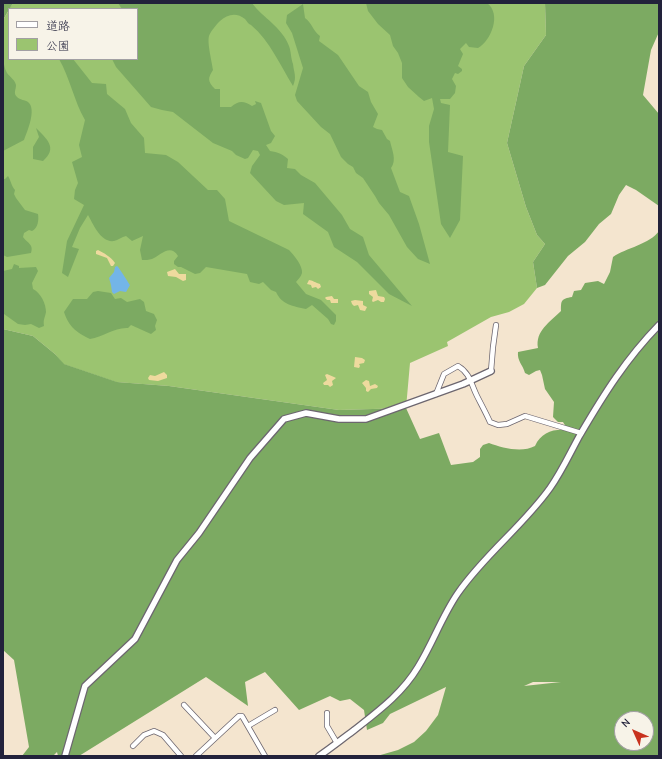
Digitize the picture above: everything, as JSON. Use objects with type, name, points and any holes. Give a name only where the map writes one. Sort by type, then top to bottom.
[{"type":"street","points":[[65,756],[85,686],[135,639],[177,560],[199,533],[250,458],[284,419],[306,413],[339,419],[366,419],[471,381],[492,371],[496,325]]},
{"type":"street","points":[[319,756],[377,712],[408,682],[419,666],[458,594],[482,563],[540,501],[559,473],[609,385],[641,344],[659,325]]},
{"type":"street","points":[[436,394],[444,374],[458,366],[465,370],[490,422],[498,425],[507,424],[525,416],[581,433]]},
{"type":"street","points":[[184,705],[215,738]]},
{"type":"street","points":[[248,726],[275,710]]},
{"type":"street","points":[[327,712],[327,726],[337,743]]},
{"type":"street","points":[[196,756],[239,716],[242,716],[265,756]]},
{"type":"street","points":[[133,746],[144,735],[154,731],[163,735],[181,756]]},
{"type":"green space","points":[[3,3],[13,3],[10,8],[8,8],[8,12],[3,20]]},
{"type":"green space","points":[[13,3],[545,3],[546,35],[524,66],[507,143],[526,207],[537,235],[545,244],[533,262],[537,288],[524,304],[509,312],[491,317],[447,342],[448,346],[410,363],[406,408],[339,410],[169,386],[116,382],[63,364],[55,354],[33,336],[3,329],[3,20],[8,12],[8,60],[138,60],[138,8],[10,8]]},
{"type":"green space","points":[[118,3],[252,3],[282,33],[290,48],[295,75],[293,86],[264,38],[245,19],[239,15],[229,15],[220,21],[212,30],[209,36],[209,48],[213,70],[209,80],[215,89],[220,89],[220,107],[231,107],[242,102],[252,106],[256,104],[255,101],[261,103],[271,131],[275,136],[271,143],[266,145],[270,151],[284,156],[288,159],[287,168],[295,169],[301,175],[315,183],[342,215],[350,229],[363,237],[369,255],[412,306],[389,294],[357,262],[334,247],[328,232],[303,214],[304,203],[284,205],[276,201],[250,173],[252,166],[260,155],[258,151],[253,150],[248,158],[245,159],[236,155],[232,151],[213,143],[173,112],[151,107],[116,67],[112,60],[138,60],[138,8],[121,8]]},
{"type":"green space","points":[[366,3],[487,3],[494,14],[491,34],[483,45],[478,48],[469,47],[466,43],[460,49],[463,54],[458,66],[462,69],[462,71],[458,74],[455,73],[452,79],[456,86],[455,93],[450,99],[440,99],[441,103],[450,105],[448,152],[463,156],[460,220],[450,238],[441,224],[429,142],[429,126],[434,109],[432,98],[424,101],[408,87],[402,78],[402,63],[393,46],[390,35],[378,24],[368,11]]},
{"type":"green space","points":[[545,3],[659,3],[659,32],[651,50],[643,95],[659,114],[659,206],[626,185],[619,195],[611,214],[599,224],[585,242],[568,256],[545,285],[537,288],[533,262],[545,244],[537,235],[526,207],[507,143],[524,66],[546,35]]},
{"type":"green space","points":[[303,4],[305,18],[320,36],[319,41],[338,55],[359,86],[368,92],[371,102],[378,114],[373,127],[382,130],[387,139],[390,141],[394,158],[391,168],[400,192],[409,196],[419,224],[430,264],[418,259],[407,247],[389,215],[379,203],[363,178],[356,173],[353,167],[341,157],[330,134],[321,127],[297,101],[295,95],[303,68],[292,33],[286,23],[287,15]]},
{"type":"green space","points":[[3,58],[6,71],[14,80],[16,85],[16,96],[28,102],[31,105],[32,110],[29,126],[24,140],[3,151]]},
{"type":"green space","points":[[59,60],[74,60],[92,83],[106,84],[107,94],[125,109],[131,123],[144,138],[145,153],[166,155],[178,162],[208,190],[217,190],[225,199],[229,221],[289,250],[298,261],[302,270],[301,276],[296,282],[306,294],[321,300],[336,315],[334,325],[331,324],[328,319],[312,305],[306,309],[288,304],[281,300],[276,292],[271,290],[263,282],[259,284],[250,282],[247,274],[206,267],[200,273],[195,274],[174,264],[174,261],[178,256],[175,252],[168,250],[152,259],[142,260],[140,250],[143,236],[132,241],[126,236],[114,241],[109,241],[101,236],[88,215],[80,228],[72,247],[79,249],[68,277],[62,273],[67,241],[84,205],[74,199],[75,190],[78,183],[72,162],[82,157],[79,145],[85,120]]},
{"type":"green space","points":[[36,128],[47,140],[50,148],[50,152],[43,161],[33,159],[33,147],[39,137]]},
{"type":"green space","points":[[8,176],[15,190],[14,194],[16,198],[25,210],[38,214],[38,224],[32,231],[29,230],[24,233],[23,237],[32,248],[31,253],[7,257],[3,255],[3,179]]},
{"type":"green space","points":[[659,231],[659,756],[377,756],[398,750],[414,742],[426,731],[438,715],[446,687],[390,714],[383,723],[367,730],[364,710],[350,699],[340,701],[330,696],[299,710],[265,672],[245,682],[248,706],[206,677],[79,756],[58,756],[57,752],[53,756],[22,756],[29,747],[14,660],[3,650],[3,329],[33,336],[55,354],[64,364],[117,382],[169,386],[339,410],[406,408],[420,439],[439,433],[451,465],[473,462],[480,457],[480,449],[483,445],[489,443],[506,448],[530,448],[535,446],[540,438],[552,431],[566,430],[563,422],[558,422],[553,417],[554,402],[545,389],[540,370],[529,375],[525,373],[518,358],[518,352],[538,348],[539,337],[544,327],[561,311],[562,301],[566,298],[572,297],[574,291],[581,290],[585,283],[598,281],[604,284],[610,272],[613,257],[650,239]],"holes":[[[533,682],[561,682],[524,686]]]},
{"type":"green space","points":[[14,264],[19,266],[19,268],[36,267],[38,271],[32,283],[33,289],[41,296],[45,306],[46,312],[44,326],[39,328],[31,324],[18,324],[4,314],[3,271],[12,269]]},
{"type":"green space","points":[[98,291],[111,293],[115,299],[121,298],[127,302],[140,299],[144,302],[146,311],[154,314],[157,320],[155,326],[156,330],[151,334],[131,325],[128,328],[118,329],[90,339],[81,334],[71,325],[64,312],[73,299],[87,299],[93,292]]},
{"type":"sand","points":[[98,250],[107,255],[115,263],[113,266],[111,266],[107,258],[96,254],[96,251]]},
{"type":"sand","points":[[175,269],[179,274],[186,274],[186,280],[183,281],[176,277],[168,276],[167,272]]},
{"type":"sand","points":[[309,280],[320,284],[321,287],[318,289],[316,287],[312,288],[311,285],[307,284]]},
{"type":"sand","points":[[376,290],[378,296],[384,297],[384,302],[378,300],[372,301],[373,297],[369,294],[369,291]]},
{"type":"sand","points":[[332,296],[334,299],[338,299],[338,303],[331,303],[330,300],[325,298]]},
{"type":"sand","points":[[351,301],[363,301],[363,305],[367,307],[365,311],[360,310],[358,305],[354,306],[352,304]]},
{"type":"sand","points":[[355,357],[365,360],[364,363],[359,364],[359,368],[354,367]]},
{"type":"sand","points":[[164,372],[167,375],[167,378],[158,381],[149,380],[148,378],[150,375],[155,376]]},
{"type":"sand","points":[[327,374],[336,378],[332,381],[333,385],[330,387],[328,385],[324,385],[323,383],[327,380],[325,375]]},
{"type":"sand","points":[[366,380],[369,381],[370,386],[375,384],[378,386],[377,388],[371,389],[368,392],[366,391],[366,388],[362,383]]},
{"type":"water","points":[[117,266],[130,285],[126,292],[120,291],[114,294],[112,292],[109,278]]}]
